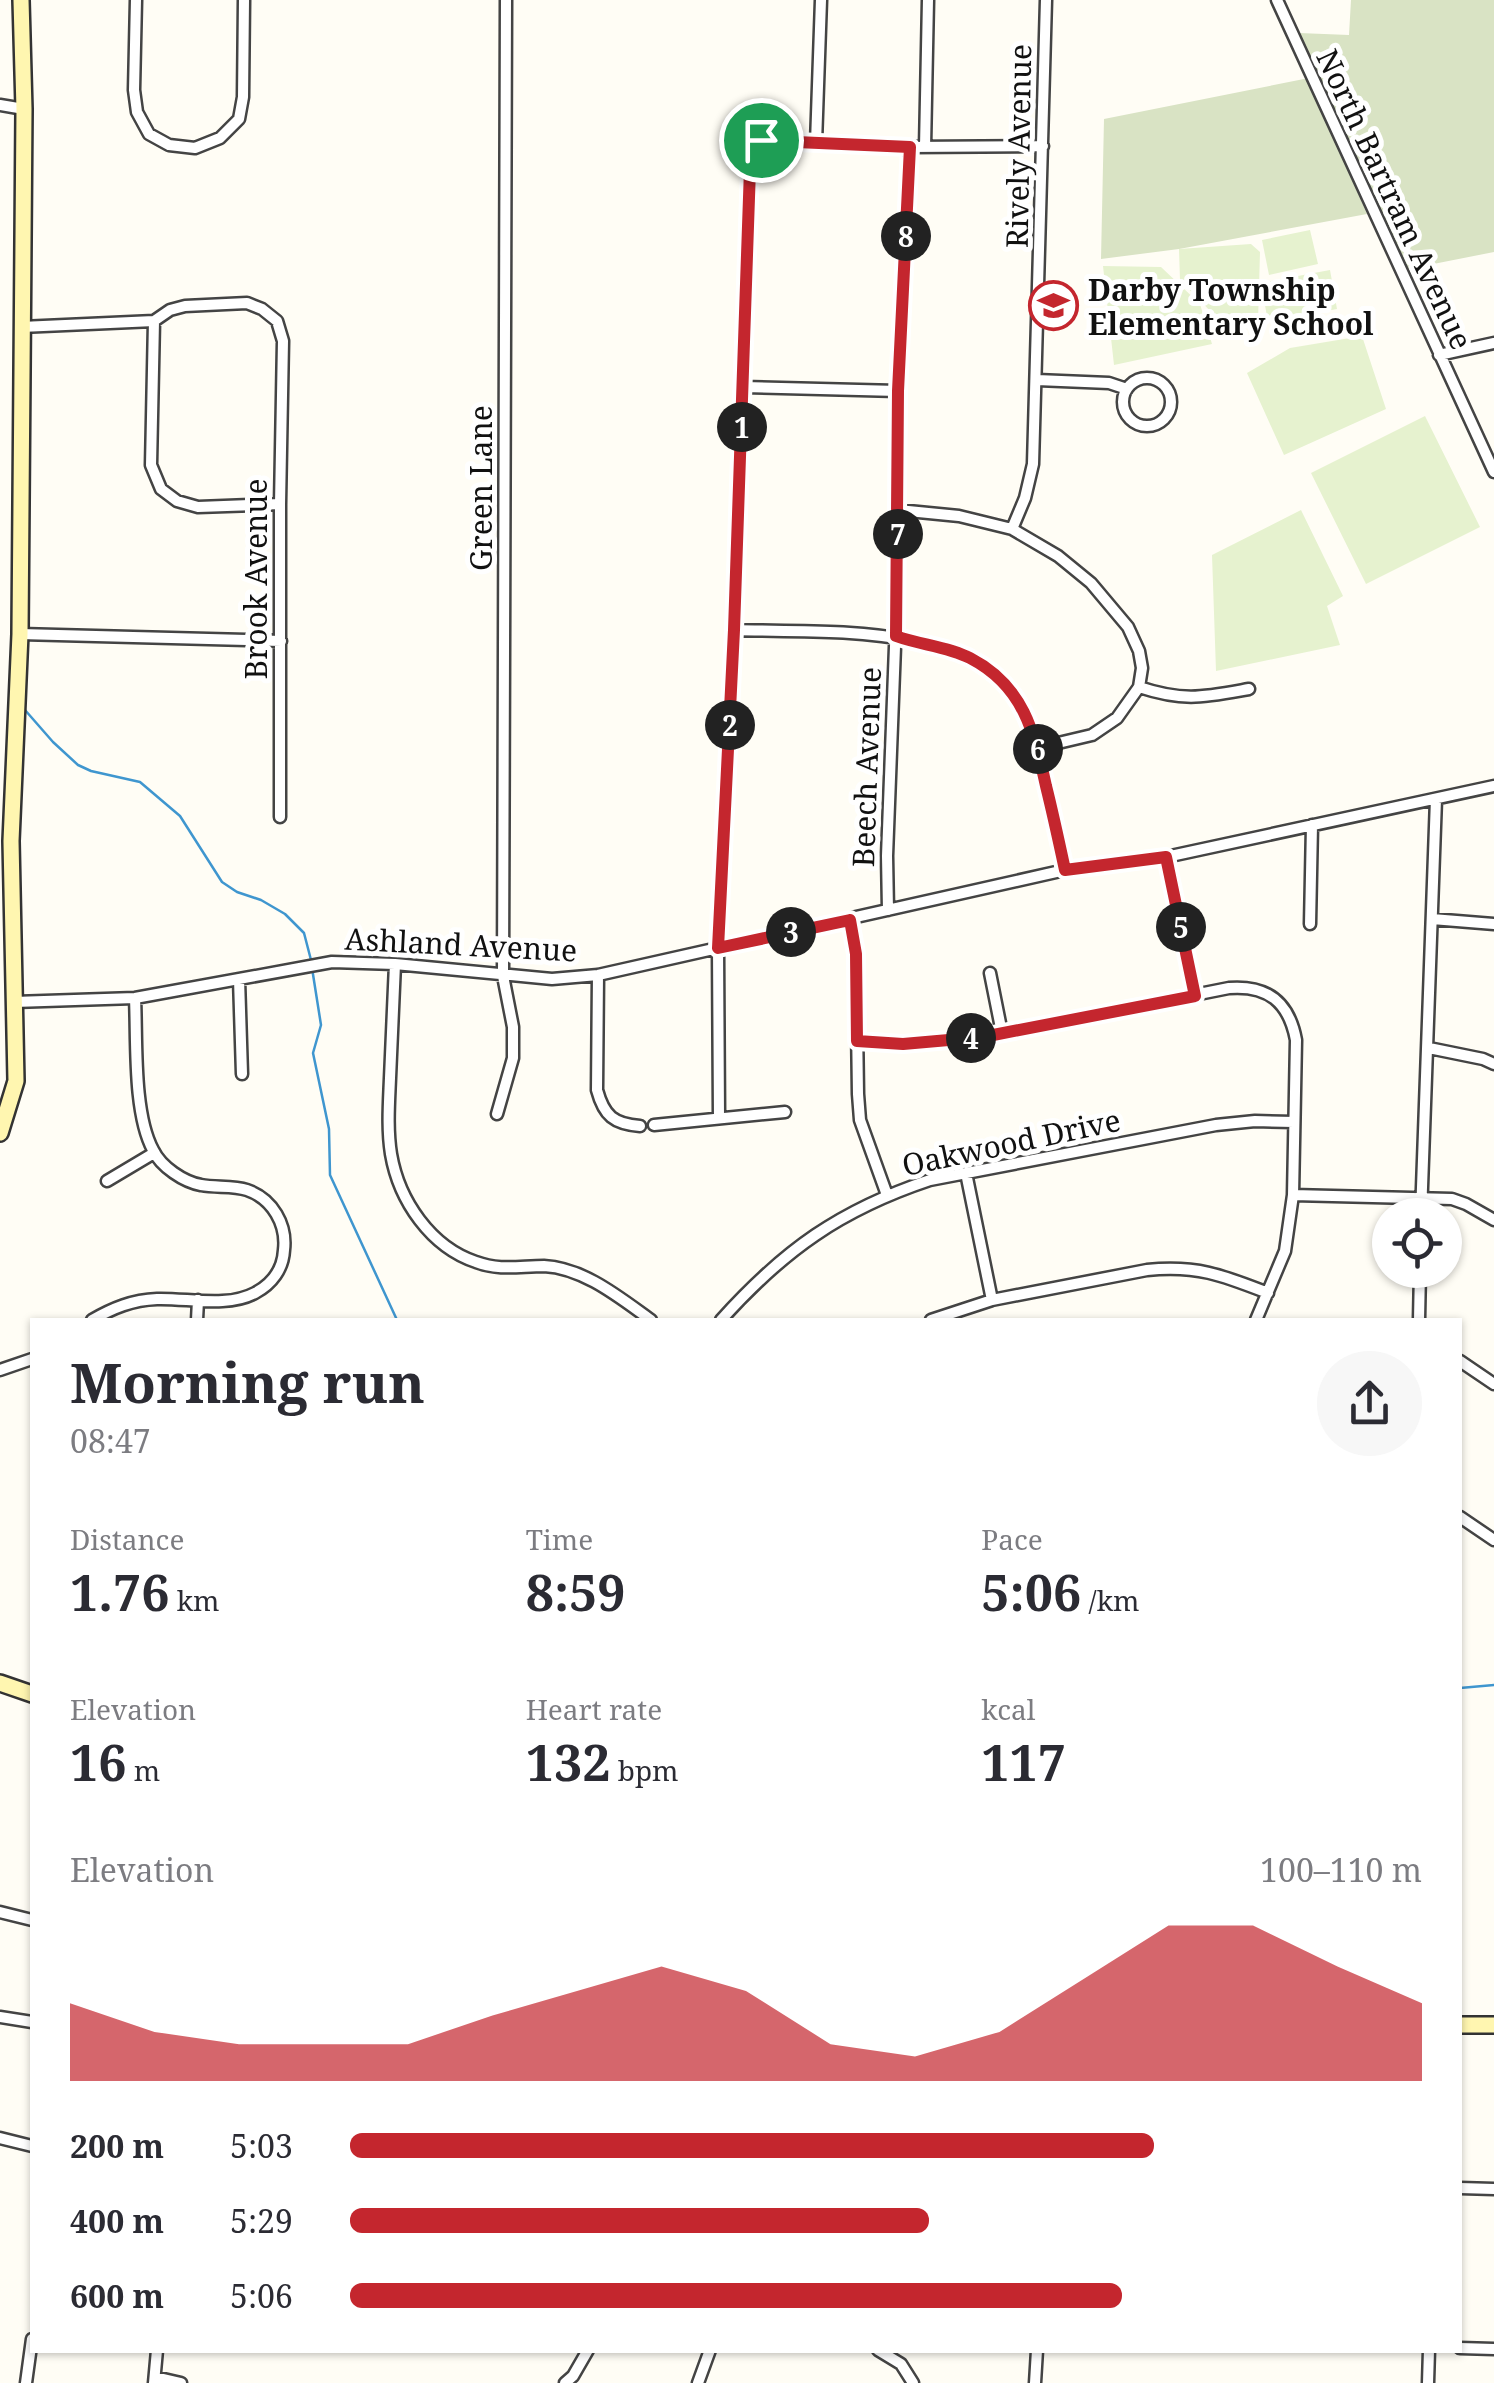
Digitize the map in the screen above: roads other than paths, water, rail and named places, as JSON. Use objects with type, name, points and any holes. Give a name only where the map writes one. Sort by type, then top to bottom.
[{"type":"street","points":[[0,1133],[16,1081],[6,841],[20,634],[24,109],[21,0]]},
{"type":"street","points":[[136,0],[137,112],[149,134],[169,145],[195,148],[220,138],[239,119],[244,0]]},
{"type":"street","name":"Green Lane","points":[[497,1114],[513,1058],[513,1027],[503,976],[506,0]]},
{"type":"street","points":[[816,142],[822,0]]},
{"type":"street","points":[[925,147],[928,0]]},
{"type":"street","name":"Rively Avenue","points":[[1012,529],[1034,464],[1046,0]]},
{"type":"street","name":"North Bartram Avenue","points":[[1277,0],[1494,472]]},
{"type":"street","points":[[0,105],[24,109]]},
{"type":"street","points":[[719,1117],[718,948],[744,387],[751,140]]},
{"type":"street","points":[[738,141],[910,147],[1043,146]]},
{"type":"street","name":"Beech Avenue","points":[[888,910],[898,391],[910,147]]},
{"type":"street","name":"Brook Avenue","points":[[154,321],[185,306],[247,303],[262,308],[277,321],[282,341],[280,817]]},
{"type":"street","points":[[21,327],[154,321],[151,465],[160,489],[178,501],[198,507],[280,504]]},
{"type":"street","points":[[1438,355],[1494,342]]},
{"type":"street","points":[[1144,378],[1166,386],[1172,402],[1164,419],[1152,426],[1132,420],[1124,408],[1127,389],[1144,378]]},
{"type":"street","points":[[1036,380],[1109,383],[1127,389]]},
{"type":"street","points":[[744,387],[898,391]]},
{"type":"street","points":[[898,510],[959,516],[1012,529],[1058,556],[1091,583],[1128,627],[1140,651],[1142,668],[1139,686],[1117,718],[1092,735],[1038,748]]},
{"type":"street","points":[[734,630],[896,636],[952,651],[994,673],[1023,708],[1038,748],[1065,870]]},
{"type":"street","points":[[20,634],[281,641]]},
{"type":"street","points":[[1139,686],[1166,696],[1190,698],[1249,688]]},
{"type":"street","name":"Ashland Avenue","points":[[14,1002],[135,998],[332,962],[552,979],[598,975],[1065,870],[1166,857],[1494,786]]},
{"type":"street","points":[[1422,1197],[1436,799]]},
{"type":"street","points":[[1310,924],[1312,825]]},
{"type":"street","points":[[1166,857],[1195,996]]},
{"type":"street","points":[[1432,919],[1494,924]]},
{"type":"street","points":[[850,920],[856,954],[860,1120],[886,1194]]},
{"type":"street","points":[[395,964],[388,1120],[392,1156],[404,1192],[424,1228],[445,1246],[474,1262],[502,1269],[547,1266],[575,1273],[649,1318]]},
{"type":"street","points":[[990,973],[1002,1033]]},
{"type":"street","points":[[598,975],[600,1102],[613,1119],[640,1126]]},
{"type":"street","points":[[239,979],[242,1074]]},
{"type":"street","points":[[857,1041],[903,1044],[1002,1033],[1242,987],[1262,990],[1275,998],[1288,1015],[1296,1040],[1293,1195],[1286,1251],[1257,1318]]},
{"type":"street","points":[[96,1318],[117,1306],[152,1299],[236,1300],[270,1282],[283,1264],[282,1221],[268,1203],[248,1190],[199,1185],[174,1174],[154,1153],[140,1106],[135,998]]},
{"type":"street","points":[[1429,1048],[1483,1058],[1494,1064]]},
{"type":"street","points":[[654,1125],[785,1112]]},
{"type":"street","name":"Oakwood Drive","points":[[723,1318],[748,1290],[812,1235],[886,1194],[930,1180],[1216,1125],[1294,1122]]},
{"type":"street","points":[[107,1181],[154,1153]]},
{"type":"street","points":[[966,1173],[992,1300]]},
{"type":"street","points":[[1293,1195],[1422,1197],[1460,1202],[1494,1220]]},
{"type":"street","points":[[938,1318],[992,1300],[1172,1268],[1223,1275],[1268,1293]]},
{"type":"street","points":[[1419,1318],[1420,1288]]},
{"type":"street","points":[[197,1318],[198,1300]]},
{"type":"street","points":[[0,1370],[30,1359]]},
{"type":"street","points":[[1462,1362],[1494,1384]]},
{"type":"street","points":[[1462,1518],[1494,1540]]},
{"type":"street","points":[[0,1683],[30,1693]]},
{"type":"street","points":[[0,1912],[30,1920]]},
{"type":"street","points":[[0,2017],[30,2022]]},
{"type":"street","points":[[1462,2025],[1494,2025]]},
{"type":"street","points":[[0,2138],[30,2146]]},
{"type":"street","points":[[1462,2188],[1494,2189]]},
{"type":"street","points":[[1462,2348],[1494,2349]]},
{"type":"street","points":[[26,2383],[30,2353]]},
{"type":"street","points":[[157,2353],[154,2380],[180,2383]]},
{"type":"street","points":[[574,2381],[587,2353]]},
{"type":"street","points":[[698,2383],[709,2353]]},
{"type":"street","points":[[883,2353],[900,2364],[913,2383]]},
{"type":"street","points":[[1036,2353],[1036,2383]]},
{"type":"street","points":[[1428,2383],[1430,2353]]},
{"type":"waterway","points":[[25,710],[78,765],[140,782],[180,816],[222,882],[285,914],[304,933],[311,960]]},
{"type":"waterway","points":[[312,968],[321,1025],[313,1053],[329,1129],[330,1175],[396,1318]]},
{"type":"waterway","points":[[1462,1688],[1494,1685]]},
{"type":"place","name":"Darby Township Elementary School","points":[[1053,306]]}]
